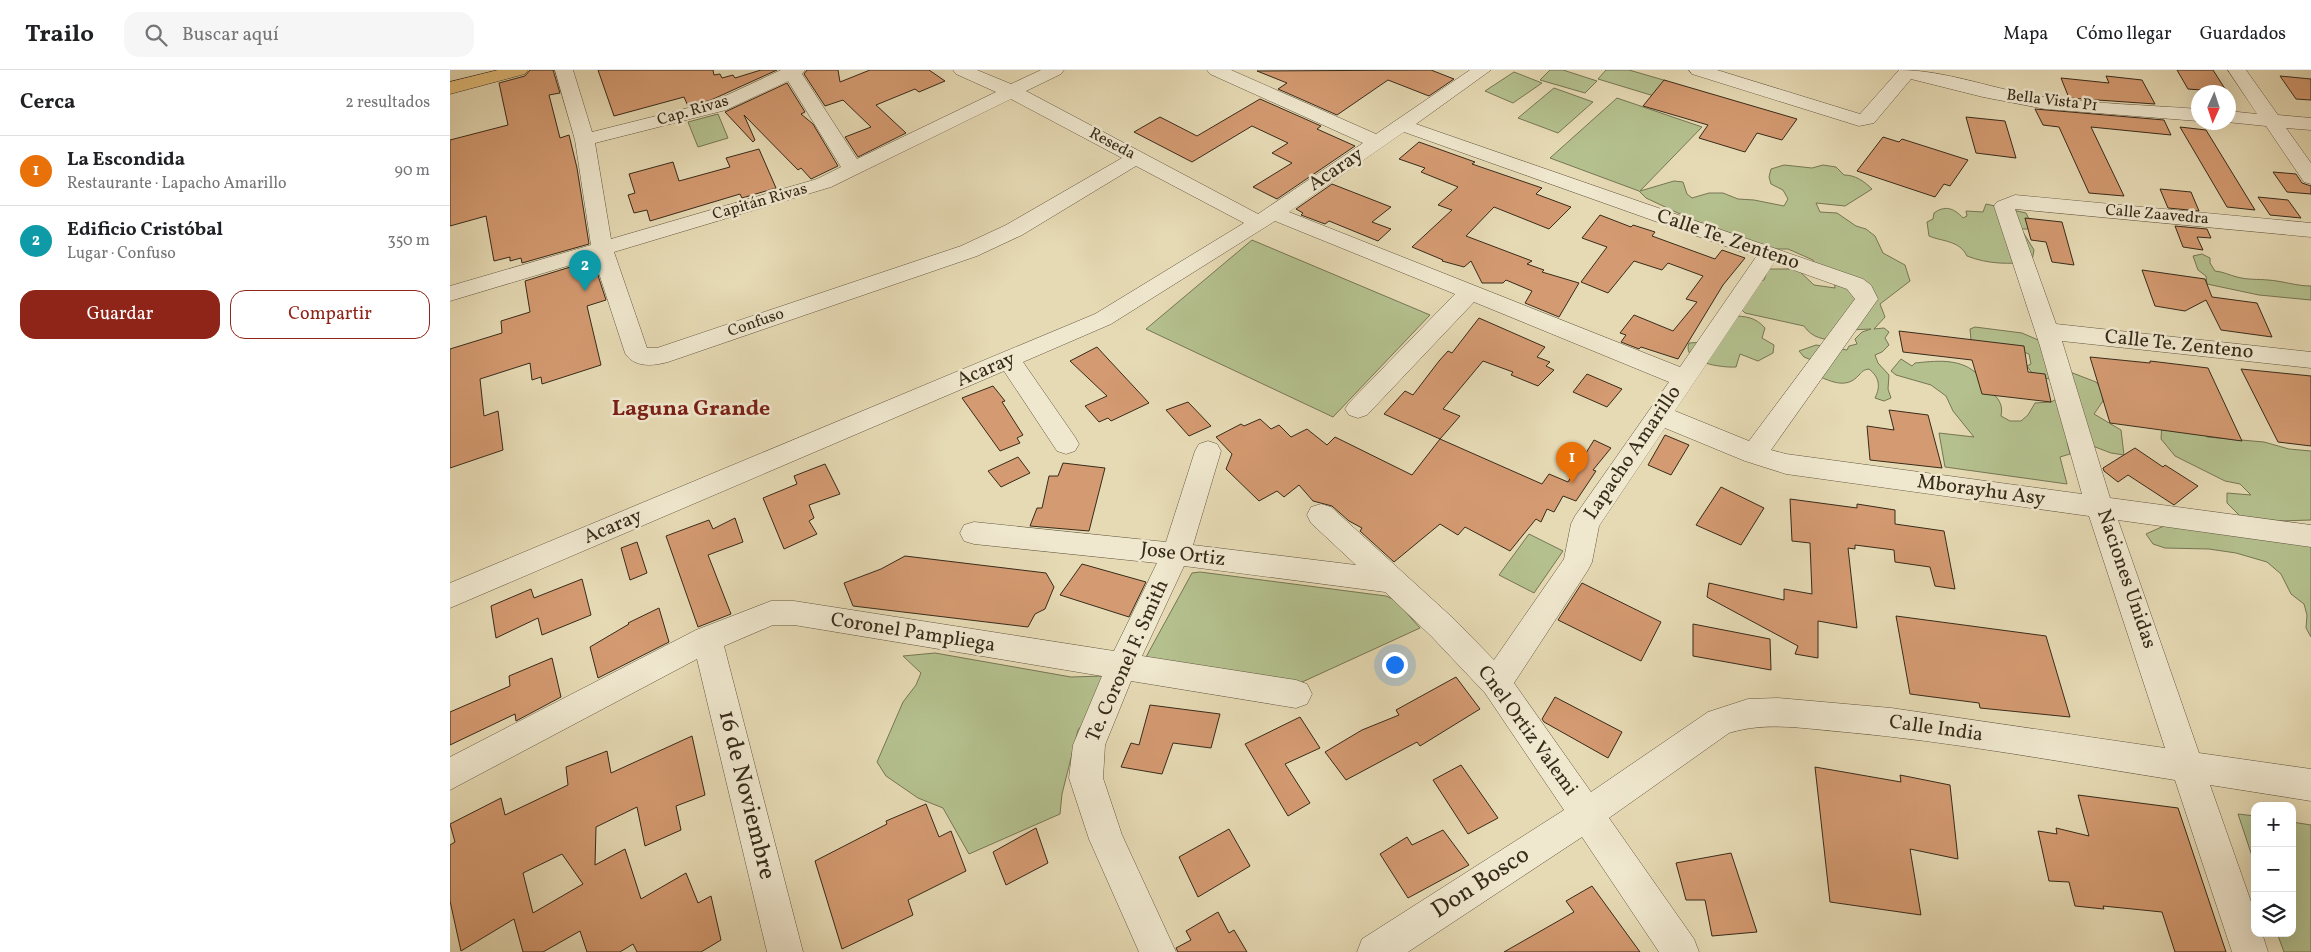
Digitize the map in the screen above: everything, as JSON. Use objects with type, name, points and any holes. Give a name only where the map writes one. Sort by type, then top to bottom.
[{"type":"main road","points":[[450,88],[519,70]]},
{"type":"street","name":"Confuso","points":[[564,70],[585,140],[602,248],[637,353],[646,357],[659,356],[969,251],[1014,230],[1137,157]]},
{"type":"street","name":"Reseda","points":[[962,70],[1013,92],[1137,157],[1266,218],[1470,292],[1684,378]]},
{"type":"street","name":"Capitán Rivas","points":[[450,294],[824,183],[1055,70]]},
{"type":"street","points":[[1216,70],[1377,142]]},
{"type":"street","points":[[1698,70],[1761,88],[1851,119],[1867,119],[1908,71]]},
{"type":"street","points":[[2236,70],[2311,178]]},
{"type":"street","name":"Cap. Rivas","points":[[585,140],[719,106],[794,71]]},
{"type":"street","points":[[794,71],[853,169]]},
{"type":"street","name":"Acaray","points":[[450,596],[1104,319],[1266,218],[1476,71]]},
{"type":"street","name":"Bella Vista P1","points":[[1908,71],[1983,91],[2045,102],[2191,113]]},
{"type":"street","points":[[2236,118],[2311,124]]},
{"type":"street","name":"Calle Te. Zenteno","points":[[1401,125],[1770,254],[1854,284],[1863,290],[1866,299],[1754,454]]},
{"type":"street","name":"Calle Zaavedra","points":[[2004,206],[2015,202],[2311,230]]},
{"type":"street","name":"Naciones Unidas","points":[[2004,206],[2047,331],[2081,449],[2250,952]]},
{"type":"street","name":"Lapacho Amarillo","points":[[1496,683],[1578,562],[1585,524],[1770,254]]},
{"type":"street","points":[[1358,408],[1470,292]]},
{"type":"street","name":"Calle Te. Zenteno","points":[[2047,331],[2311,360]]},
{"type":"street","points":[[1009,360],[1066,444]]},
{"type":"street","name":"Mborayhu Asy","points":[[1659,415],[1754,454],[1786,464],[2311,536]]},
{"type":"street","name":"Te. Coronel F. Smith","points":[[1158,952],[1106,839],[1086,778],[1089,745],[1122,666],[1176,554],[1208,451]]},
{"type":"street","name":"Cnel Ortiz Valemi","points":[[1321,515],[1443,628],[1496,683],[1682,952]]},
{"type":"street","name":"Jose Ortiz","points":[[974,533],[1176,554],[1392,580]]},
{"type":"street","name":"Coronel Pampliega","points":[[450,774],[707,639],[771,613],[794,613],[1296,694]]},
{"type":"street","name":"16 de Noviembre","points":[[707,639],[785,952]]},
{"type":"street","name":"Calle India","points":[[1587,814],[1719,722],[1748,713],[1778,712],[1891,722],[2311,784]]},
{"type":"street","name":"Don Bosco","points":[[1374,952],[1587,814]]},
{"type":"green space","points":[[1550,70],[1563,70],[1597,81],[1585,93],[1540,80]]},
{"type":"green space","points":[[1606,70],[1629,70],[1667,81],[1654,96],[1598,79]]},
{"type":"green space","points":[[1514,72],[1542,83],[1513,103],[1485,91]]},
{"type":"green space","points":[[1554,88],[1593,102],[1558,133],[1518,118]]},
{"type":"green space","points":[[1617,98],[1702,127],[1640,191],[1674,181],[1683,182],[1687,194],[1692,198],[1709,193],[1723,193],[1738,199],[1784,206],[1788,199],[1783,190],[1771,184],[1769,177],[1771,169],[1784,165],[1812,168],[1823,165],[1836,167],[1844,175],[1859,179],[1872,189],[1845,206],[1816,203],[1820,212],[1837,213],[1856,226],[1866,229],[1875,236],[1883,253],[1905,265],[1910,281],[1880,304],[1885,317],[1874,329],[1884,328],[1889,332],[1885,338],[1889,345],[1882,352],[1875,355],[1878,363],[1889,375],[1888,389],[1891,398],[1884,401],[1875,398],[1878,382],[1875,375],[1869,369],[1863,371],[1850,382],[1834,382],[1818,376],[1814,361],[1804,357],[1799,351],[1816,345],[1847,350],[1849,346],[1857,344],[1855,339],[1862,332],[1871,329],[1849,330],[1837,340],[1823,339],[1815,336],[1804,326],[1745,313],[1736,304],[1749,284],[1764,280],[1768,269],[1797,269],[1814,285],[1835,288],[1834,278],[1817,271],[1813,260],[1788,249],[1774,249],[1693,220],[1646,198],[1639,191],[1550,158]]},
{"type":"green space","points":[[718,114],[728,138],[698,147],[688,122]]},
{"type":"green space","points":[[1986,204],[2026,213],[2031,223],[2028,229],[2021,229],[2034,250],[2032,261],[2007,263],[1983,261],[1967,256],[1955,244],[1929,236],[1927,222],[1933,219],[1934,213],[1946,208],[1953,210],[1963,218],[1967,216],[1966,211],[1983,212]]},
{"type":"green space","points":[[1252,240],[1430,315],[1333,417],[1146,329]]},
{"type":"green space","points":[[2202,254],[2210,258],[2210,263],[2215,271],[2245,279],[2311,286],[2311,300],[2259,295],[2207,284],[2206,276],[2198,270],[2193,256]]},
{"type":"green space","points":[[1731,316],[1741,316],[1758,321],[1765,328],[1762,338],[1774,345],[1773,353],[1758,361],[1740,354],[1736,367],[1705,363],[1691,355],[1688,350],[1689,343],[1706,342]]},
{"type":"green space","points":[[1975,327],[2022,333],[2052,346],[2070,372],[2096,382],[2102,389],[2103,401],[2094,414],[2121,430],[2124,455],[2111,453],[2074,439],[2067,442],[2070,454],[2060,457],[2067,484],[1945,467],[1939,433],[1974,437],[1953,411],[1946,396],[1931,385],[1896,375],[1891,371],[1901,359],[1912,366],[1915,363],[1938,361],[1961,364],[1977,374],[2000,403],[2001,416],[2010,421],[2021,421],[2028,415],[2035,403],[2051,402],[2062,396],[2057,382],[2032,373],[2027,366],[2031,364],[2029,354],[2009,347],[1980,345],[1971,340],[1970,329]]},
{"type":"green space","points":[[2162,422],[2193,423],[2207,437],[2264,442],[2289,449],[2311,451],[2311,520],[2279,521],[2241,517],[2227,503],[2227,493],[2251,495],[2240,484],[2225,481],[2175,456],[2161,439]]},
{"type":"green space","points":[[2166,525],[2311,546],[2311,637],[2306,628],[2307,615],[2304,604],[2291,594],[2281,574],[2267,562],[2236,553],[2209,549],[2165,548],[2153,544],[2146,534]]},
{"type":"green space","points":[[1529,534],[1563,551],[1534,593],[1499,575]]},
{"type":"green space","points":[[1200,572],[1386,596],[1395,600],[1420,628],[1300,683],[1146,657],[1192,573]]},
{"type":"green space","points":[[935,653],[1071,677],[1103,676],[1099,703],[1078,730],[1062,794],[1060,814],[969,854],[943,808],[918,798],[886,776],[877,762],[903,702],[916,685],[921,673],[903,656]]},
{"type":"green space","points":[[2238,814],[2251,816],[2251,853]]},
{"type":"green space","points":[[2296,823],[2311,825],[2311,952],[2284,952],[2278,937],[2296,937]]},
{"type":"building","points":[[530,70],[553,70],[560,93],[549,95],[560,138],[569,135],[577,168],[589,244],[522,263],[521,258],[510,261],[510,257],[494,261],[486,216],[450,226],[450,140],[508,125],[499,83],[525,76]]},
{"type":"building","points":[[598,70],[713,70],[714,75],[720,74],[722,78],[733,75],[735,78],[761,70],[777,70],[711,100],[688,106],[684,97],[614,116]]},
{"type":"building","points":[[807,70],[838,70],[840,82],[870,70],[929,70],[945,81],[919,92],[915,89],[876,105],[906,133],[858,157],[845,137],[871,127],[843,100],[825,106],[804,74]]},
{"type":"building","points":[[1431,70],[1454,79],[1429,96],[1388,80],[1337,115],[1278,89],[1287,83],[1257,71]]},
{"type":"building","points":[[2177,70],[2213,70],[2223,85],[2191,85],[2191,89],[2188,89]]},
{"type":"building","points":[[2106,76],[2142,80],[2155,104],[2069,98],[2061,78],[2109,83]]},
{"type":"building","points":[[2280,76],[2311,79],[2311,100],[2296,99]]},
{"type":"building","points":[[1664,80],[1797,119],[1782,140],[1757,133],[1745,152],[1699,138],[1708,125],[1643,106]]},
{"type":"building","points":[[787,83],[805,112],[801,114],[813,124],[838,166],[811,179],[801,168],[798,170],[744,115],[755,140],[753,142],[725,112]]},
{"type":"building","points":[[1260,99],[1321,126],[1317,129],[1355,146],[1277,199],[1253,187],[1292,163],[1272,153],[1288,143],[1252,126],[1192,162],[1134,132],[1160,117],[1197,136]]},
{"type":"building","points":[[2035,109],[2164,120],[2171,135],[2091,127],[2124,196],[2089,193],[2059,127],[2043,125]]},
{"type":"building","points":[[1966,117],[2005,121],[2016,158],[1976,153]]},
{"type":"building","points":[[2180,127],[2191,128],[2191,130],[2206,130],[2255,210],[2227,207]]},
{"type":"building","points":[[1883,137],[1899,142],[1902,139],[1968,160],[1950,186],[1944,184],[1935,197],[1857,171]]},
{"type":"building","points":[[1419,142],[1475,162],[1472,164],[1542,188],[1536,194],[1571,207],[1549,229],[1494,207],[1466,236],[1532,261],[1527,264],[1544,270],[1542,272],[1579,283],[1559,317],[1525,303],[1532,291],[1506,280],[1503,283],[1482,283],[1471,261],[1464,267],[1442,261],[1412,247],[1452,210],[1438,205],[1458,187],[1421,172],[1425,168],[1399,159]]},
{"type":"building","points":[[759,149],[776,188],[742,198],[740,194],[650,221],[647,210],[634,213],[628,195],[635,193],[629,174],[673,162],[679,181],[730,167],[726,158]]},
{"type":"building","points":[[2273,172],[2296,174],[2302,183],[2311,186],[2311,194],[2287,192]]},
{"type":"building","points":[[1332,184],[1391,207],[1372,222],[1391,229],[1378,241],[1329,221],[1325,224],[1301,215],[1303,213],[1296,209]]},
{"type":"building","points":[[2160,189],[2191,192],[2199,211],[2168,208]]},
{"type":"building","points":[[2258,197],[2288,200],[2301,218],[2270,215]]},
{"type":"building","points":[[1600,215],[1631,227],[1633,225],[1655,232],[1652,236],[1715,259],[1722,250],[1745,258],[1723,285],[1678,359],[1641,347],[1639,349],[1621,342],[1626,335],[1620,333],[1634,315],[1673,331],[1697,302],[1686,299],[1703,276],[1668,263],[1662,270],[1634,261],[1608,293],[1581,282],[1607,247],[1582,238]]},
{"type":"building","points":[[2025,218],[2062,222],[2074,265],[2052,262],[2046,242],[2031,240]]},
{"type":"building","points":[[2175,226],[2207,229],[2211,238],[2197,237],[2203,250],[2183,247]]},
{"type":"building","points":[[593,260],[606,300],[587,306],[601,365],[542,384],[541,377],[532,380],[530,363],[480,379],[484,416],[498,411],[503,450],[450,468],[450,349],[502,333],[501,321],[530,312],[525,281]]},
{"type":"building","points":[[2142,270],[2205,279],[2212,297],[2257,303],[2272,337],[2221,330],[2206,300],[2185,311],[2155,306]]},
{"type":"building","points":[[1479,318],[1545,347],[1537,357],[1550,362],[1546,366],[1554,370],[1538,386],[1511,375],[1513,372],[1483,361],[1443,409],[1460,416],[1440,439],[1384,414],[1405,391],[1413,395],[1439,361],[1448,351],[1452,353]]},
{"type":"building","points":[[1899,331],[2024,346],[2028,372],[2045,374],[2051,402],[1982,394],[1972,360],[1903,352]]},
{"type":"building","points":[[1097,347],[1149,403],[1111,421],[1108,418],[1099,422],[1085,406],[1107,396],[1070,361]]},
{"type":"building","points":[[2090,357],[2150,363],[2150,361],[2208,368],[2242,441],[2110,423]]},
{"type":"building","points":[[2241,369],[2311,376],[2311,446],[2278,442]]},
{"type":"building","points":[[1587,374],[1622,389],[1607,407],[1573,392]]},
{"type":"building","points":[[993,386],[1005,401],[1002,402],[1023,435],[1017,438],[1020,443],[1000,451],[962,398]]},
{"type":"building","points":[[1188,402],[1211,426],[1189,436],[1166,410]]},
{"type":"building","points":[[1889,410],[1928,415],[1942,468],[1870,460],[1867,426],[1894,430]]},
{"type":"building","points":[[1260,419],[1271,429],[1279,425],[1291,437],[1307,429],[1327,445],[1335,437],[1412,475],[1440,439],[1542,484],[1549,474],[1568,482],[1594,440],[1611,448],[1593,470],[1596,471],[1576,501],[1563,496],[1554,512],[1547,509],[1541,522],[1536,519],[1510,551],[1465,527],[1458,535],[1440,524],[1394,562],[1360,531],[1362,528],[1349,521],[1332,506],[1313,501],[1299,485],[1284,497],[1277,491],[1259,501],[1226,469],[1232,454],[1216,437],[1241,424],[1244,426]]},
{"type":"building","points":[[1665,435],[1689,445],[1671,475],[1648,465]]},
{"type":"building","points":[[2135,448],[2163,467],[2165,465],[2198,486],[2174,505],[2128,475],[2118,482],[2104,471],[2103,468]]},
{"type":"building","points":[[1018,457],[1030,473],[1001,487],[988,471]]},
{"type":"building","points":[[1063,463],[1105,468],[1089,531],[1030,526],[1037,508],[1042,508],[1049,476],[1058,476]]},
{"type":"building","points":[[825,464],[840,494],[809,505],[814,518],[809,521],[817,534],[784,549],[763,498],[797,484],[794,476]]},
{"type":"building","points":[[1721,487],[1764,508],[1741,545],[1696,525]]},
{"type":"building","points":[[1790,499],[1857,508],[1857,504],[1895,510],[1895,524],[1944,531],[1955,589],[1935,586],[1930,567],[1895,562],[1894,550],[1855,545],[1855,549],[1848,548],[1857,628],[1818,621],[1818,658],[1795,654],[1798,646],[1707,597],[1709,583],[1784,600],[1784,589],[1812,594],[1810,543],[1792,541]]},
{"type":"building","points":[[735,518],[743,542],[708,555],[731,614],[698,627],[666,536],[709,520],[713,529]]},
{"type":"building","points":[[637,542],[647,573],[630,580],[621,548]]},
{"type":"building","points":[[905,556],[1046,573],[1054,587],[1045,609],[1035,614],[1028,627],[853,606],[844,583],[881,569]]},
{"type":"building","points":[[1082,564],[1146,582],[1129,617],[1060,595]]},
{"type":"building","points":[[582,579],[591,615],[542,635],[538,618],[496,638],[491,606],[531,589],[534,598]]},
{"type":"building","points":[[1582,583],[1661,622],[1641,661],[1558,620]]},
{"type":"building","points":[[659,608],[669,642],[598,678],[590,647],[628,623]]},
{"type":"building","points":[[1896,616],[2046,636],[2070,717],[1980,708],[1979,703],[1910,694]]},
{"type":"building","points":[[1693,624],[1770,639],[1771,670],[1693,656]]},
{"type":"building","points":[[552,658],[561,697],[516,721],[515,714],[450,745],[450,712],[510,686],[509,676]]},
{"type":"building","points":[[1456,677],[1480,709],[1420,746],[1417,742],[1346,780],[1325,752],[1362,730],[1399,715],[1396,710]]},
{"type":"building","points":[[1555,697],[1622,732],[1608,758],[1544,722],[1542,719]]},
{"type":"building","points":[[1150,705],[1220,714],[1211,748],[1173,743],[1162,774],[1121,767],[1131,743],[1139,745]]},
{"type":"building","points":[[1300,717],[1320,748],[1285,764],[1310,803],[1288,816],[1245,744]]},
{"type":"building","points":[[692,736],[705,795],[676,806],[681,830],[645,846],[637,807],[596,827],[595,865],[625,849],[641,899],[686,873],[698,903],[711,896],[721,940],[701,952],[637,952],[633,944],[620,952],[587,952],[580,931],[543,952],[523,952],[514,919],[461,951],[450,901],[450,845],[455,842],[450,824],[501,798],[505,815],[568,785],[566,767],[607,751],[611,773]],"holes":[[[562,854],[583,884],[533,913],[523,873]]]},
{"type":"building","points":[[1461,765],[1498,818],[1468,834],[1433,780]]},
{"type":"building","points":[[1815,767],[1901,782],[1900,775],[1950,785],[1958,859],[1910,849],[1921,915],[1830,902]]},
{"type":"building","points":[[2078,795],[2178,808],[2226,952],[2175,952],[2162,912],[2103,906],[2104,909],[2075,906],[2069,882],[2049,881],[2038,831],[2057,834],[2056,828],[2089,836]]},
{"type":"building","points":[[926,804],[939,837],[951,831],[966,871],[908,900],[913,915],[842,949],[815,861],[887,824],[886,821]]},
{"type":"building","points":[[1036,828],[1048,863],[1006,885],[993,852]]},
{"type":"building","points":[[1229,829],[1250,866],[1198,897],[1179,857]]},
{"type":"building","points":[[1443,830],[1469,865],[1408,898],[1380,854],[1407,837],[1412,845]]},
{"type":"building","points":[[1731,853],[1757,932],[1712,936],[1705,900],[1686,900],[1676,863]]},
{"type":"building","points":[[1592,886],[1640,952],[1504,952],[1574,912],[1566,901]]},
{"type":"building","points":[[1218,912],[1229,933],[1234,930],[1247,952],[1178,952],[1176,948],[1191,940],[1186,931]]},
{"type":"place","name":"Edificio Cristóbal","points":[[585,291]]},
{"type":"place","name":"La Escondida","points":[[1572,483]]},
{"type":"district","name":"Laguna Grande","points":[[691,409]]}]
